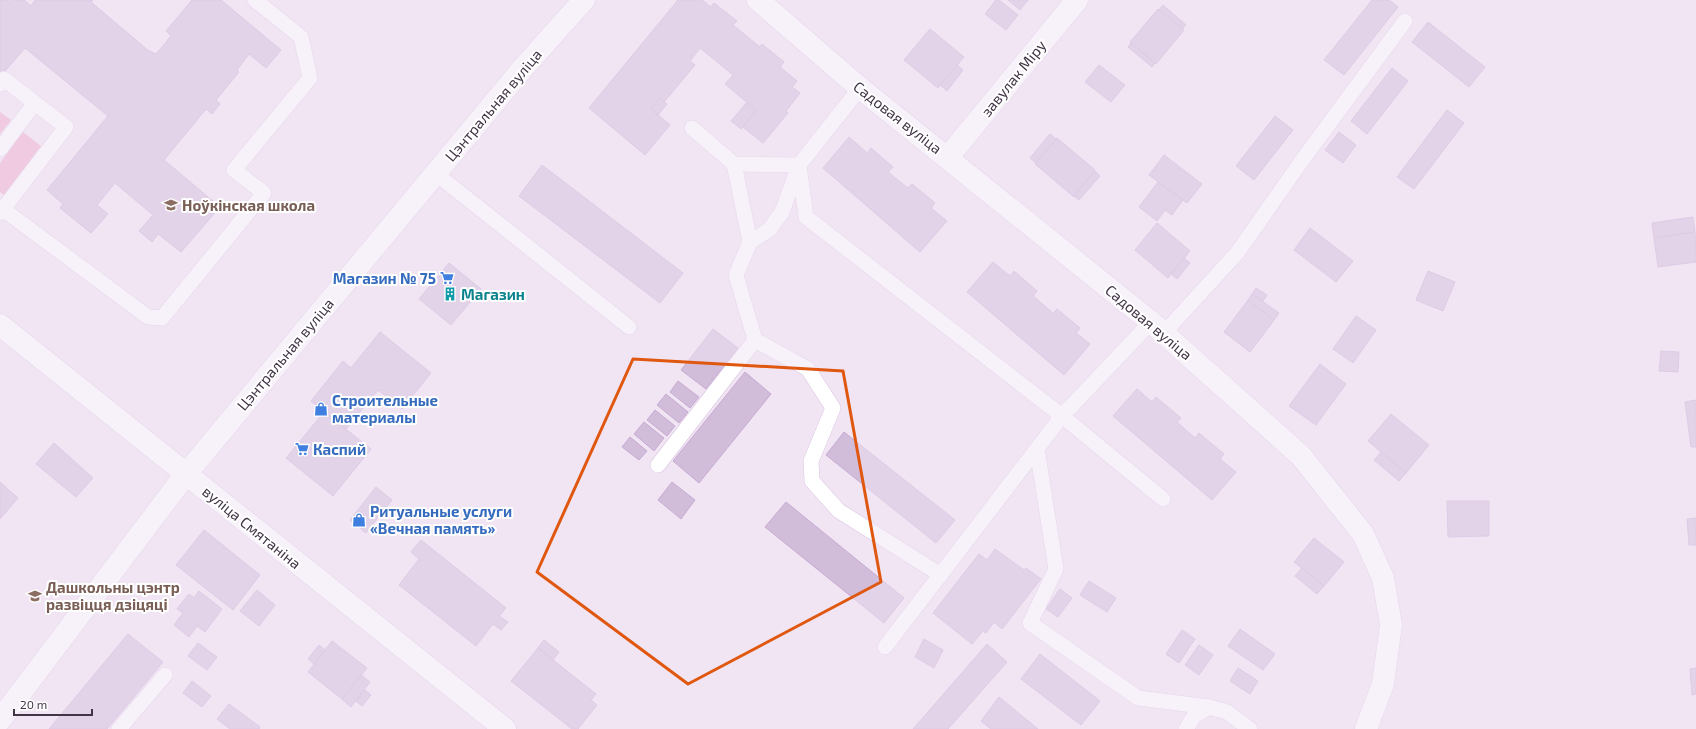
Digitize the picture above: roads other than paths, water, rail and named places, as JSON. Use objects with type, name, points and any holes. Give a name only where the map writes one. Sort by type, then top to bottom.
[{"type":"street","name":"Цэнтральная вуліца","points":[[0,720],[186,474],[523,68],[584,0]]},
{"type":"street","name":"Садовая вуліца","points":[[758,0],[860,88],[948,157],[1157,328],[1301,456],[1363,534],[1383,578],[1391,625],[1383,684],[1366,729]]},
{"type":"street","name":"завулак Міру","points":[[948,157],[1077,0]]},
{"type":"street","name":"вуліца Смятаніна","points":[[0,325],[505,729]]},
{"type":"lane","points":[[0,84],[4,79],[66,127],[1,210],[148,316],[162,318],[264,193],[234,170],[310,78],[302,37],[255,0]]},
{"type":"lane","points":[[885,647],[1062,416],[1237,252],[1303,159],[1405,21]]},
{"type":"lane","points":[[860,88],[799,165],[782,212],[768,230],[750,242],[736,275],[755,340],[808,369],[833,408],[811,461],[812,481],[839,511],[941,575]]},
{"type":"lane","points":[[0,149],[35,103]]},
{"type":"lane","points":[[692,128],[734,164],[750,242]]},
{"type":"lane","points":[[734,164],[799,165]]},
{"type":"lane","points":[[799,165],[806,217],[1062,416],[1163,499]]},
{"type":"lane","points":[[435,173],[629,327]]},
{"type":"lane","points":[[658,465],[755,340]]},
{"type":"lane","points":[[1037,449],[1056,569],[1030,622],[1138,698],[1208,707],[1227,712],[1250,729]]},
{"type":"lane","points":[[119,729],[165,675]]},
{"type":"lane","points":[[1186,729],[1194,716],[1208,707]]},
{"type":"place","name":"Ноўкінская школа","points":[[171,205]]},
{"type":"place","name":"Магазин № 75","points":[[447,278]]},
{"type":"place","name":"Магазин","points":[[450,294]]},
{"type":"place","name":"Строительные материалы","points":[[321,409]]},
{"type":"place","name":"Каспий","points":[[302,449]]},
{"type":"place","name":"Ритуальные услуги «Вечная память»","points":[[359,520]]},
{"type":"place","name":"Дашкольны цэнтр развіцця дзіцяці","points":[[35,596]]}]
